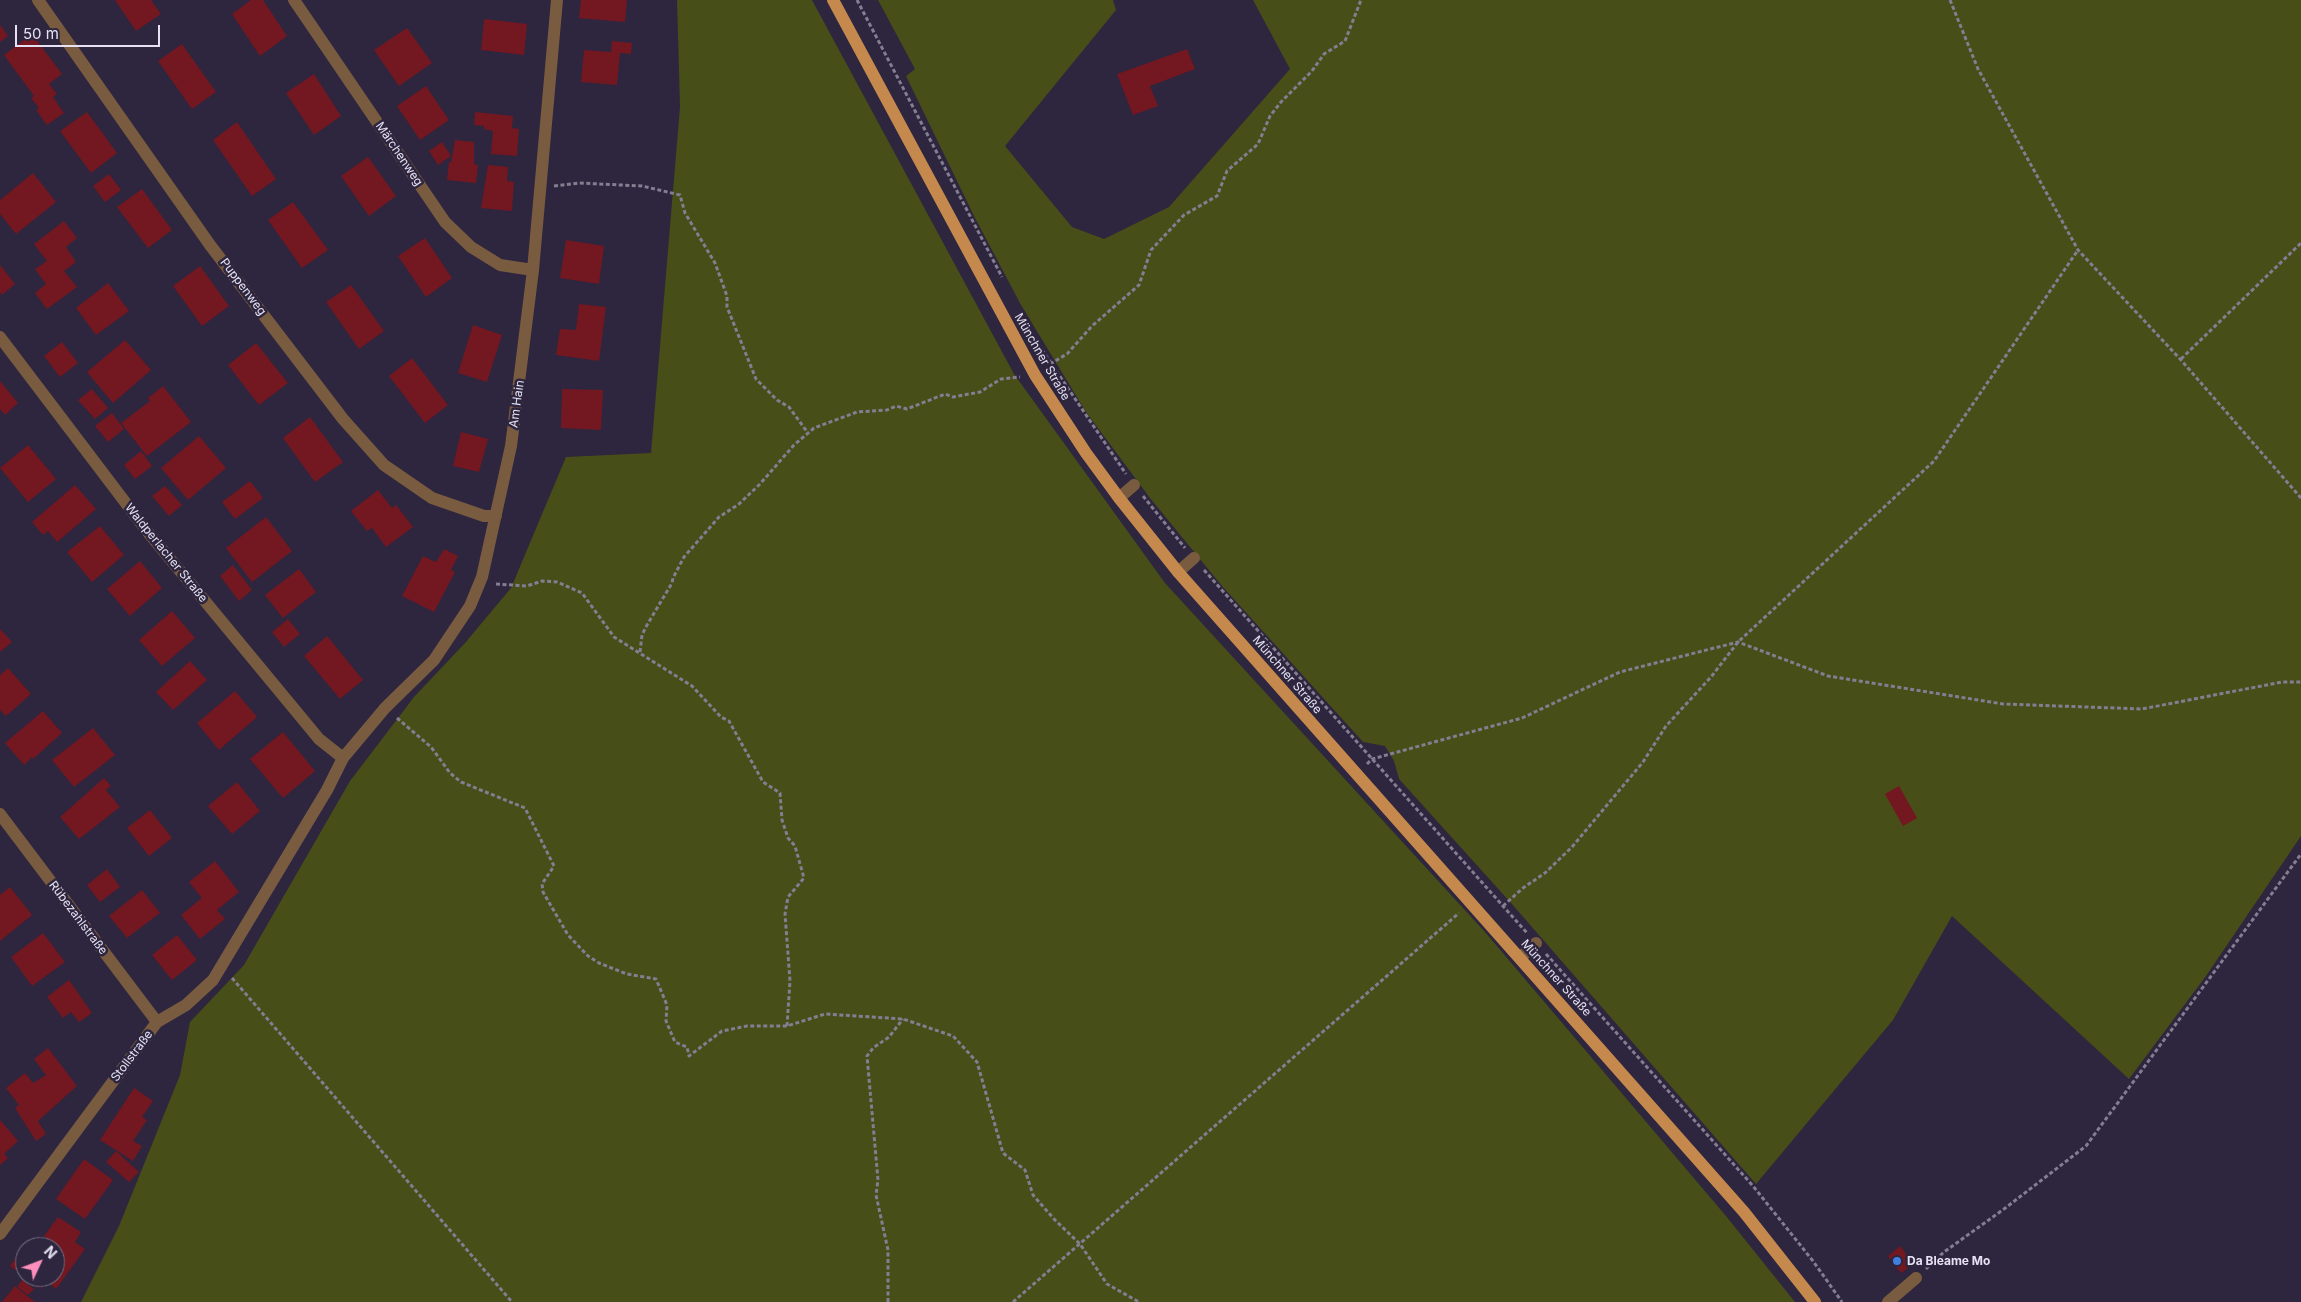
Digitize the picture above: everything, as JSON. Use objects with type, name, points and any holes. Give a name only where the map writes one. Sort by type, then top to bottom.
[{"type":"main road","name":"Münchner Straße","points":[[833,0],[1035,375],[1086,453],[1119,498],[1178,572],[1744,1212],[1815,1302]]},
{"type":"street","name":"Puppenweg","points":[[38,0],[210,245],[349,426],[384,465],[432,498],[484,516],[496,516]]},
{"type":"street","name":"Märchenweg","points":[[294,0],[445,222],[471,247],[500,265],[534,270]]},
{"type":"street","name":"Am Hain","points":[[343,758],[384,708],[434,660],[470,606],[482,578],[511,446],[534,270],[557,0]]},
{"type":"street","name":"Waldperlacher Straße","points":[[0,337],[146,531],[319,740],[343,758]]},
{"type":"street","points":[[1119,498],[1134,485]]},
{"type":"street","points":[[1178,572],[1194,558]]},
{"type":"street","name":"Stollstraße","points":[[0,1234],[157,1022],[186,1005],[213,980],[327,790],[343,758]]},
{"type":"street","name":"Rübezahlstraße","points":[[0,814],[157,1022]]},
{"type":"street","points":[[1520,958],[1536,943]]},
{"type":"street","points":[[1888,1302],[1916,1278]]},
{"type":"path","points":[[857,0],[1003,279]]},
{"type":"path","points":[[640,652],[642,635],[672,583],[684,557],[719,517],[739,504],[779,465],[794,445],[814,428],[857,412],[887,410],[896,406],[907,409],[945,394],[953,397],[980,392],[1001,379],[1035,375],[1067,354],[1092,326],[1139,285],[1151,250],[1184,215],[1218,196],[1227,171],[1258,144],[1270,116],[1281,102],[1312,71],[1324,54],[1345,41],[1361,0]]},
{"type":"path","points":[[1950,0],[1978,69],[2078,250],[2181,360],[2301,498]]},
{"type":"path","points":[[542,183],[556,187],[579,184],[642,186],[680,195],[685,213],[715,263],[728,296],[727,307],[756,379],[777,400],[789,407],[808,433]]},
{"type":"path","points":[[2181,360],[2301,243]]},
{"type":"path","points":[[1504,906],[1523,888],[1545,873],[1572,847],[1643,762],[1666,726],[1711,677],[1738,642],[1934,461],[2078,250]]},
{"type":"path","points":[[1035,339],[1050,364],[1134,485],[1194,558],[1754,1186],[1813,1261],[1842,1302]]},
{"type":"path","points":[[482,578],[493,583],[527,586],[542,581],[557,582],[582,593],[604,626],[614,636],[658,666],[692,686],[721,716],[729,721],[763,782],[780,793],[782,820],[788,838],[795,846],[804,878],[788,897],[785,914],[790,981],[787,1026]]},
{"type":"path","points":[[1378,758],[1522,718],[1620,672],[1738,642],[1828,676],[2003,704],[2142,710],[2282,682],[2301,682]]},
{"type":"path","points":[[384,708],[420,736],[439,756],[450,773],[461,782],[525,808],[554,866],[542,884],[543,892],[568,935],[588,956],[599,963],[627,974],[656,979],[667,1005],[666,1021],[674,1042],[687,1047],[689,1056],[722,1030],[747,1026],[787,1026],[825,1014],[904,1019],[953,1036],[977,1062],[1003,1153],[1025,1170],[1034,1195],[1054,1219],[1080,1244],[1107,1284],[1139,1302]]},
{"type":"path","points":[[1916,1278],[1944,1252],[2086,1146],[2301,854]]},
{"type":"path","points":[[1013,1302],[1461,911]]},
{"type":"path","points":[[222,966],[512,1302]]},
{"type":"path","points":[[888,1302],[888,1250],[876,1195],[878,1180],[867,1056],[873,1048],[889,1038],[904,1019]]},
{"type":"green space","points":[[677,0],[812,0],[1014,374],[1165,583],[1485,932],[1726,1216],[1795,1302],[81,1302],[119,1226],[180,1075],[190,1022],[244,965],[350,781],[414,697],[465,643],[511,588],[566,457],[651,453],[680,107]]},
{"type":"green space","points":[[878,0],[1113,0],[1116,10],[1005,146],[1072,227],[1104,239],[1169,207],[1290,69],[1253,0],[2301,0],[2301,836],[2206,976],[2129,1079],[1952,916],[1893,1020],[1756,1184],[1511,903],[1399,779],[1394,761],[1385,746],[1363,742],[1222,586],[1150,498],[1086,412],[1021,305],[975,218],[906,76],[915,69]]},
{"type":"building","points":[[115,0],[151,0],[161,14],[136,31]]},
{"type":"building","points":[[251,0],[263,0],[287,36],[260,56],[232,14]]},
{"type":"building","points":[[581,0],[627,0],[625,22],[579,18]]},
{"type":"building","points":[[484,19],[527,24],[524,55],[481,50]]},
{"type":"building","points":[[0,25],[8,36],[0,42]]},
{"type":"building","points":[[407,28],[432,63],[399,86],[374,50]]},
{"type":"building","points":[[32,34],[62,74],[49,84],[57,94],[53,97],[64,113],[47,125],[36,110],[39,108],[31,98],[34,96],[4,55]]},
{"type":"building","points":[[612,41],[632,43],[631,54],[620,53],[617,85],[581,82],[584,50],[611,52]]},
{"type":"building","points":[[182,44],[216,92],[192,109],[158,61]]},
{"type":"building","points":[[1187,49],[1195,69],[1150,86],[1158,106],[1133,115],[1117,74]]},
{"type":"building","points":[[314,74],[341,116],[314,135],[286,93]]},
{"type":"building","points":[[426,86],[449,120],[420,140],[397,106]]},
{"type":"building","points":[[87,112],[117,153],[91,173],[60,131]]},
{"type":"building","points":[[475,112],[513,116],[512,128],[519,129],[517,156],[491,154],[493,131],[484,129],[484,126],[474,125]]},
{"type":"building","points":[[237,122],[276,179],[252,196],[213,140]]},
{"type":"building","points":[[455,140],[474,142],[474,164],[478,165],[476,183],[447,180],[449,162],[451,162]]},
{"type":"building","points":[[442,142],[451,156],[438,165],[429,151]]},
{"type":"building","points":[[368,157],[396,196],[369,216],[341,176]]},
{"type":"building","points":[[488,165],[508,167],[507,181],[514,182],[512,211],[481,208]]},
{"type":"building","points":[[33,173],[56,202],[16,234],[0,214],[0,200]]},
{"type":"building","points":[[109,174],[121,190],[105,202],[93,186]]},
{"type":"building","points":[[142,189],[172,230],[148,248],[117,207]]},
{"type":"building","points":[[293,202],[328,250],[302,268],[268,220]]},
{"type":"building","points":[[64,221],[77,238],[66,247],[76,262],[64,271],[77,287],[47,309],[35,293],[46,284],[35,269],[47,261],[34,244]]},
{"type":"building","points":[[425,238],[452,278],[426,297],[398,256]]},
{"type":"building","points":[[566,240],[604,246],[599,284],[560,278]]},
{"type":"building","points":[[0,265],[15,284],[2,295],[0,292]]},
{"type":"building","points":[[200,266],[229,306],[202,326],[173,286]]},
{"type":"building","points":[[108,283],[129,311],[96,335],[76,308]]},
{"type":"building","points":[[351,285],[384,331],[359,349],[326,302]]},
{"type":"building","points":[[579,304],[606,307],[599,361],[556,355],[560,329],[576,330]]},
{"type":"building","points":[[473,325],[502,335],[487,382],[458,373]]},
{"type":"building","points":[[125,340],[151,370],[113,403],[87,372]]},
{"type":"building","points":[[62,342],[78,363],[60,377],[44,356]]},
{"type":"building","points":[[256,343],[288,383],[259,405],[228,365]]},
{"type":"building","points":[[412,358],[448,405],[425,423],[389,376]]},
{"type":"building","points":[[0,381],[18,403],[5,415],[0,409]]},
{"type":"building","points":[[163,386],[191,422],[147,456],[121,423],[150,401],[148,398]]},
{"type":"building","points":[[92,389],[108,408],[95,419],[78,400]]},
{"type":"building","points":[[562,389],[603,390],[601,430],[561,428]]},
{"type":"building","points":[[112,413],[124,429],[108,442],[95,426]]},
{"type":"building","points":[[310,417],[343,462],[315,482],[283,438]]},
{"type":"building","points":[[461,432],[488,439],[479,472],[453,466]]},
{"type":"building","points":[[199,436],[226,468],[188,500],[161,468]]},
{"type":"building","points":[[28,445],[56,479],[28,502],[0,468]]},
{"type":"building","points":[[141,451],[152,466],[135,479],[124,465]]},
{"type":"building","points":[[250,481],[263,498],[235,519],[222,502]]},
{"type":"building","points":[[75,485],[96,509],[57,542],[48,531],[43,535],[32,522]]},
{"type":"building","points":[[165,486],[182,505],[169,516],[152,496]]},
{"type":"building","points":[[378,490],[392,508],[396,505],[413,527],[386,547],[372,528],[367,531],[351,511]]},
{"type":"building","points":[[266,517],[292,551],[252,582],[226,548]]},
{"type":"building","points":[[100,526],[124,555],[92,582],[67,552]]},
{"type":"building","points":[[444,549],[458,556],[451,570],[455,572],[434,612],[402,596],[423,556],[436,562]]},
{"type":"building","points":[[140,561],[162,588],[130,616],[107,589]]},
{"type":"building","points":[[233,565],[252,590],[239,601],[220,576]]},
{"type":"building","points":[[299,569],[316,592],[283,618],[265,595]]},
{"type":"building","points":[[172,611],[195,638],[162,666],[139,640]]},
{"type":"building","points":[[288,619],[300,634],[284,647],[272,632]]},
{"type":"building","points":[[0,629],[12,642],[0,652]]},
{"type":"building","points":[[327,636],[363,680],[340,699],[304,656]]},
{"type":"building","points":[[190,661],[207,680],[173,710],[156,692]]},
{"type":"building","points":[[8,668],[31,694],[6,716],[0,710],[0,675]]},
{"type":"building","points":[[235,691],[257,717],[219,750],[197,723]]},
{"type":"building","points":[[43,711],[62,733],[24,765],[5,743]]},
{"type":"building","points":[[93,728],[115,755],[74,787],[52,760]]},
{"type":"building","points":[[283,732],[315,771],[283,798],[250,759]]},
{"type":"building","points":[[104,778],[111,786],[106,790],[120,807],[79,839],[60,817]]},
{"type":"building","points":[[237,782],[260,811],[232,834],[208,806]]},
{"type":"building","points":[[1899,786],[1917,818],[1903,826],[1885,794]]},
{"type":"building","points":[[150,810],[172,838],[149,856],[127,828]]},
{"type":"building","points":[[215,861],[239,892],[217,910],[225,919],[200,939],[181,915],[202,898],[189,882]]},
{"type":"building","points":[[107,869],[120,887],[100,902],[87,885]]},
{"type":"building","points":[[10,887],[32,915],[0,941],[0,895]]},
{"type":"building","points":[[142,890],[160,913],[127,938],[109,916]]},
{"type":"building","points":[[43,933],[65,962],[32,986],[11,957]]},
{"type":"building","points":[[177,935],[197,960],[172,980],[152,955]]},
{"type":"building","points":[[69,980],[92,1013],[79,1022],[71,1012],[63,1018],[47,997]]},
{"type":"building","points":[[48,1048],[77,1086],[38,1121],[46,1134],[36,1141],[15,1108],[19,1105],[6,1088],[25,1073],[33,1083],[46,1075],[34,1059]]},
{"type":"building","points":[[134,1088],[153,1101],[142,1117],[147,1120],[133,1141],[142,1146],[133,1161],[100,1140]]},
{"type":"building","points":[[0,1120],[18,1141],[4,1154],[8,1158],[0,1165]]},
{"type":"building","points":[[116,1151],[139,1172],[129,1182],[106,1162]]},
{"type":"building","points":[[84,1159],[113,1180],[85,1219],[56,1199]]},
{"type":"building","points":[[58,1217],[81,1232],[75,1242],[85,1249],[65,1277],[65,1237],[44,1236]]},
{"type":"building","points":[[1900,1246],[1914,1264],[1901,1273],[1888,1256]]},
{"type":"building","points":[[15,1259],[15,1270],[10,1266]]},
{"type":"building","points":[[15,1286],[35,1302],[2,1302]]},
{"type":"building","points":[[17,1287],[31,1287],[34,1289],[28,1295]]},
{"type":"place","name":"Da Bleame Mo","points":[[1897,1261]]}]
